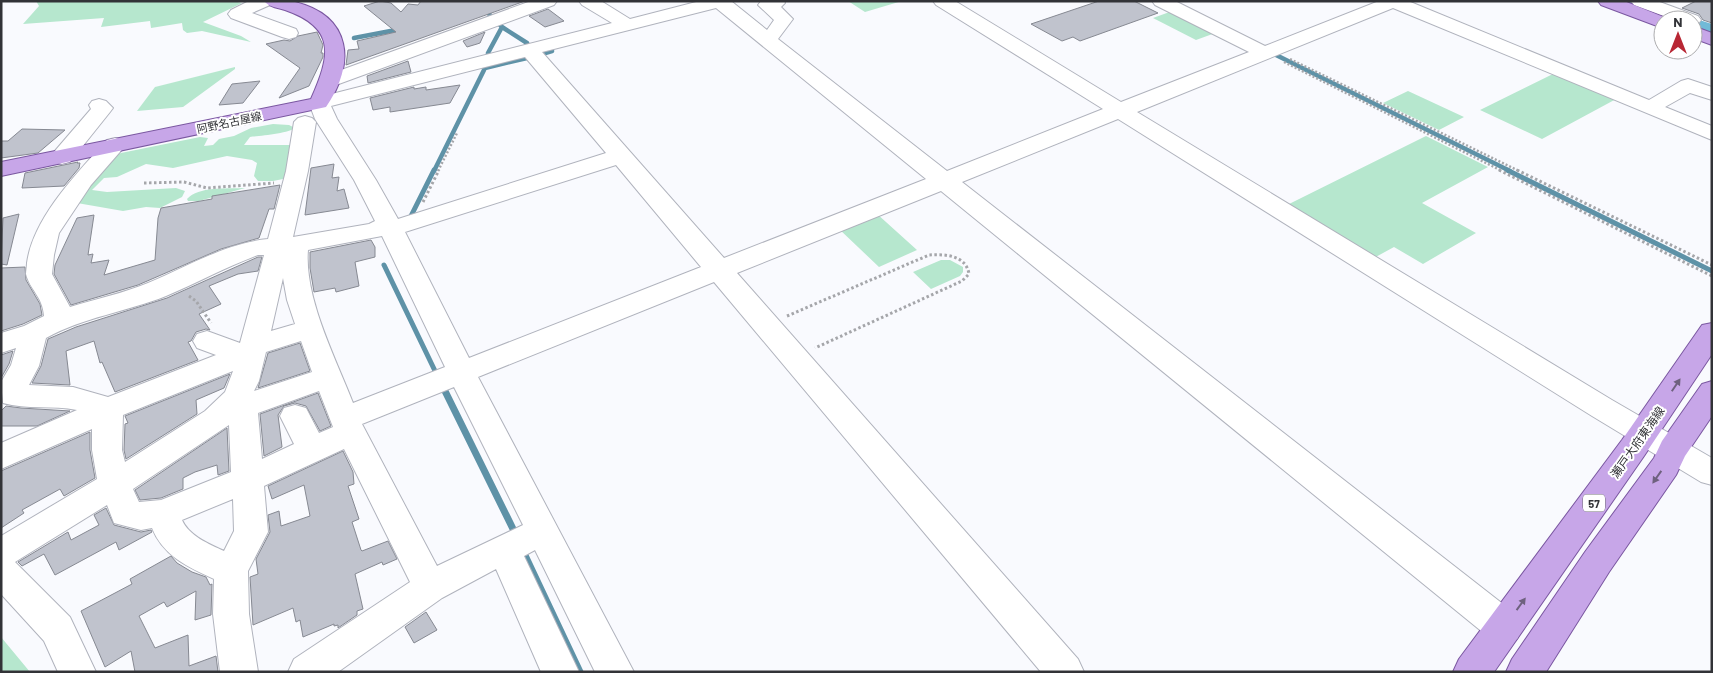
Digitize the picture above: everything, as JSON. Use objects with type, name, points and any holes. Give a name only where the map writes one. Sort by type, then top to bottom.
[{"type":"main road","points":[[274,1],[306,12],[325,26],[332,36],[336,50],[318,102]]},
{"type":"main road","points":[[1607,1],[1653,18]]},
{"type":"main road","name":"阿野名古屋線","points":[[1,169],[318,102]]},
{"type":"main road","name":"瀬戸大府東海線","points":[[1472,672],[1643,433],[1712,332]]},
{"type":"main road","points":[[1525,672],[1597,562],[1665,466],[1673,450],[1712,392]]},
{"type":"street","points":[[264,1],[237,14],[289,33]]},
{"type":"street","points":[[1,553],[114,485],[216,419],[236,399],[245,381],[249,351],[287,245],[294,182],[318,102],[492,16],[548,1]]},
{"type":"street","points":[[588,1],[628,25]]},
{"type":"street","points":[[764,37],[773,34],[784,19],[767,5],[776,3],[774,1]]},
{"type":"street","points":[[942,1],[1643,433],[1712,473]]},
{"type":"street","points":[[1161,1],[1269,52]]},
{"type":"street","points":[[108,409],[108,450],[114,485],[126,513],[141,516],[163,513],[248,479],[312,450],[348,426],[462,373],[1393,1],[1712,134]]},
{"type":"street","points":[[1640,1],[1665,10]]},
{"type":"street","points":[[318,102],[721,2],[1504,627]]},
{"type":"street","points":[[529,50],[1065,672]]},
{"type":"street","points":[[1657,103],[1688,85],[1712,94]]},
{"type":"street","points":[[318,102],[326,119],[364,180],[398,225],[462,373],[615,672]]},
{"type":"street","points":[[62,157],[103,108],[99,106]]},
{"type":"street","points":[[108,409],[70,396],[13,395],[6,390],[25,366],[57,305],[39,274],[41,255],[47,233],[82,181],[115,146]]},
{"type":"street","points":[[1,343],[156,290],[224,259],[254,248],[287,245],[338,227],[375,230],[398,225],[620,156]]},
{"type":"street","points":[[287,245],[294,264],[298,291],[348,426],[430,587]]},
{"type":"street","points":[[1,457],[108,409],[249,351],[311,329]]},
{"type":"street","points":[[211,333],[249,351]]},
{"type":"street","points":[[229,407],[247,405],[329,377]]},
{"type":"street","points":[[229,407],[243,413],[251,532],[231,571],[231,614],[239,672]]},
{"type":"street","points":[[296,416],[312,450]]},
{"type":"street","points":[[163,513],[171,533],[191,552],[231,571]]},
{"type":"street","points":[[307,672],[430,587],[544,531]]},
{"type":"street","points":[[504,549],[560,672]]},
{"type":"street","points":[[1,570],[57,629],[78,672]]},
{"type":"path","points":[[1269,52],[1712,265]]},
{"type":"path","points":[[1269,52],[1712,276]]},
{"type":"path","points":[[398,225],[457,133]]},
{"type":"path","points":[[144,184],[184,182],[207,188],[294,182]]},
{"type":"path","points":[[766,326],[929,255],[942,254],[955,257],[964,262],[969,268],[968,274],[962,281],[794,358]]},
{"type":"path","points":[[173,281],[183,295],[192,296],[196,301],[211,333]]},
{"type":"green space","points":[[36,1],[233,1],[242,3],[203,22],[241,36],[251,42],[202,31],[187,33],[183,30],[182,23],[151,28],[150,21],[101,27],[104,18],[23,24],[39,6]]},
{"type":"green space","points":[[848,1],[902,1],[865,12]]},
{"type":"green space","points":[[1175,10],[1218,32],[1196,40],[1153,18]]},
{"type":"green space","points":[[235,67],[235,69],[183,107],[137,111],[155,87]]},
{"type":"green space","points":[[1557,72],[1618,98],[1542,139],[1480,110]]},
{"type":"green space","points":[[1408,91],[1464,117],[1439,130],[1383,103]]},
{"type":"green space","points":[[273,124],[289,125],[295,128],[281,133],[250,137],[244,145],[292,145],[288,175],[283,179],[258,181],[254,176],[257,163],[252,160],[227,156],[173,168],[146,164],[117,177],[104,178],[92,190],[107,192],[176,188],[185,191],[182,197],[160,208],[146,207],[123,211],[77,203],[111,158],[121,153],[200,137],[208,138],[204,146],[213,145],[219,139],[234,136],[251,128]]},
{"type":"green space","points":[[1426,136],[1488,167],[1422,203],[1476,233],[1423,264],[1394,247],[1372,259],[1285,206]]},
{"type":"green space","points":[[245,188],[199,201],[188,201],[187,199],[205,190]]},
{"type":"green space","points":[[876,213],[917,250],[879,267],[838,228]]},
{"type":"green space","points":[[941,260],[950,260],[963,267],[963,272],[960,276],[931,289],[913,272]]},
{"type":"green space","points":[[1,637],[30,672],[1,672]]},
{"type":"building","points":[[380,1],[391,3],[401,12],[408,4],[418,5],[421,1],[525,1],[346,65],[348,50],[359,49],[357,41],[396,32],[364,6]]},
{"type":"building","points":[[1099,1],[1134,1],[1158,13],[1080,41],[1073,37],[1062,41],[1031,24]]},
{"type":"building","points":[[1696,1],[1712,1],[1712,23],[1703,20],[1703,10],[1682,8]]},
{"type":"building","points":[[548,9],[564,21],[545,27],[529,16]]},
{"type":"building","points":[[317,32],[323,45],[321,53],[323,53],[323,57],[309,86],[279,98],[300,68],[266,44],[284,40],[290,41],[298,36]]},
{"type":"building","points":[[485,32],[480,43],[467,47],[463,41]]},
{"type":"building","points":[[408,61],[411,72],[368,83],[367,76]]},
{"type":"building","points":[[260,81],[243,103],[219,105],[232,84]]},
{"type":"building","points":[[460,85],[450,103],[390,112],[390,107],[373,110],[370,98],[414,87],[414,89],[426,87],[426,90]]},
{"type":"building","points":[[22,129],[65,130],[38,153],[1,158],[1,141],[8,141]]},
{"type":"building","points":[[80,163],[79,168],[64,186],[22,188],[25,173]]},
{"type":"building","points":[[334,164],[332,178],[339,177],[337,191],[344,189],[349,208],[305,215],[311,168]]},
{"type":"building","points":[[280,185],[274,209],[269,209],[259,238],[221,249],[138,285],[71,305],[54,274],[55,265],[77,218],[94,215],[88,255],[93,254],[91,263],[109,260],[104,275],[155,260],[158,218],[161,208],[212,199],[212,196]]},
{"type":"building","points":[[19,214],[7,265],[1,264],[3,218]]},
{"type":"building","points":[[371,240],[375,247],[375,257],[355,262],[359,286],[336,292],[335,288],[314,292],[310,268],[310,252]]},
{"type":"building","points":[[258,257],[262,257],[258,271],[238,274],[209,286],[221,304],[199,314],[210,330],[206,329],[196,332],[191,341],[188,342],[198,360],[115,392],[102,362],[100,363],[94,341],[66,351],[70,385],[32,383],[41,366],[48,339],[76,327],[167,298]]},
{"type":"building","points":[[25,267],[26,280],[40,304],[42,315],[1,331],[1,268]]},
{"type":"building","points":[[300,343],[310,371],[258,388],[268,353]]},
{"type":"building","points":[[13,351],[9,364],[1,378],[1,355]]},
{"type":"building","points":[[230,374],[224,388],[196,400],[197,414],[126,459],[124,450],[125,424],[128,423],[125,416]]},
{"type":"building","points":[[318,393],[331,426],[320,431],[306,406],[295,403],[284,406],[278,415],[282,447],[264,456],[260,414]]},
{"type":"building","points":[[6,406],[70,411],[37,426],[1,426],[1,411]]},
{"type":"building","points":[[227,428],[229,471],[218,475],[217,465],[195,472],[183,478],[183,489],[161,498],[140,500],[135,490]]},
{"type":"building","points":[[90,432],[90,450],[95,478],[64,496],[60,489],[22,510],[24,513],[1,528],[1,471]]},
{"type":"building","points":[[343,451],[353,472],[354,484],[348,486],[359,519],[352,522],[361,550],[388,541],[397,559],[383,565],[382,562],[355,574],[363,609],[357,611],[357,615],[338,628],[338,625],[334,626],[334,624],[303,637],[300,620],[296,622],[293,608],[253,625],[250,577],[258,574],[256,559],[270,532],[268,515],[279,511],[281,526],[310,516],[304,485],[272,499],[268,486]]},
{"type":"building","points":[[106,508],[114,525],[141,532],[151,530],[152,532],[119,550],[116,542],[55,575],[44,554],[22,566],[18,562],[68,532],[71,540],[99,525],[94,515]]},
{"type":"building","points":[[171,556],[177,563],[192,572],[206,577],[210,585],[212,584],[211,615],[195,620],[196,591],[167,607],[164,602],[139,616],[155,648],[188,635],[189,666],[216,656],[218,672],[135,672],[131,651],[105,667],[81,611],[132,584],[130,579]]},
{"type":"building","points":[[426,612],[437,630],[414,643],[405,627]]},
{"type":"waterway","points":[[1626,1],[1653,11]]},
{"type":"waterway","points":[[483,8],[502,27]]},
{"type":"waterway","points":[[488,53],[502,27]]},
{"type":"waterway","points":[[502,27],[527,43]]},
{"type":"waterway","points":[[354,38],[401,29]]},
{"type":"waterway","points":[[1703,29],[1712,32]]},
{"type":"waterway","points":[[542,54],[552,51],[550,50]]},
{"type":"waterway","points":[[1276,55],[1510,171]]},
{"type":"waterway","points":[[434,171],[485,68],[527,58]]},
{"type":"waterway","points":[[411,216],[434,170]]},
{"type":"waterway","points":[[1507,170],[1712,271]]},
{"type":"waterway","points":[[384,265],[436,373]]},
{"type":"waterway","points":[[444,389],[516,535]]},
{"type":"waterway","points":[[522,549],[580,672]]}]
